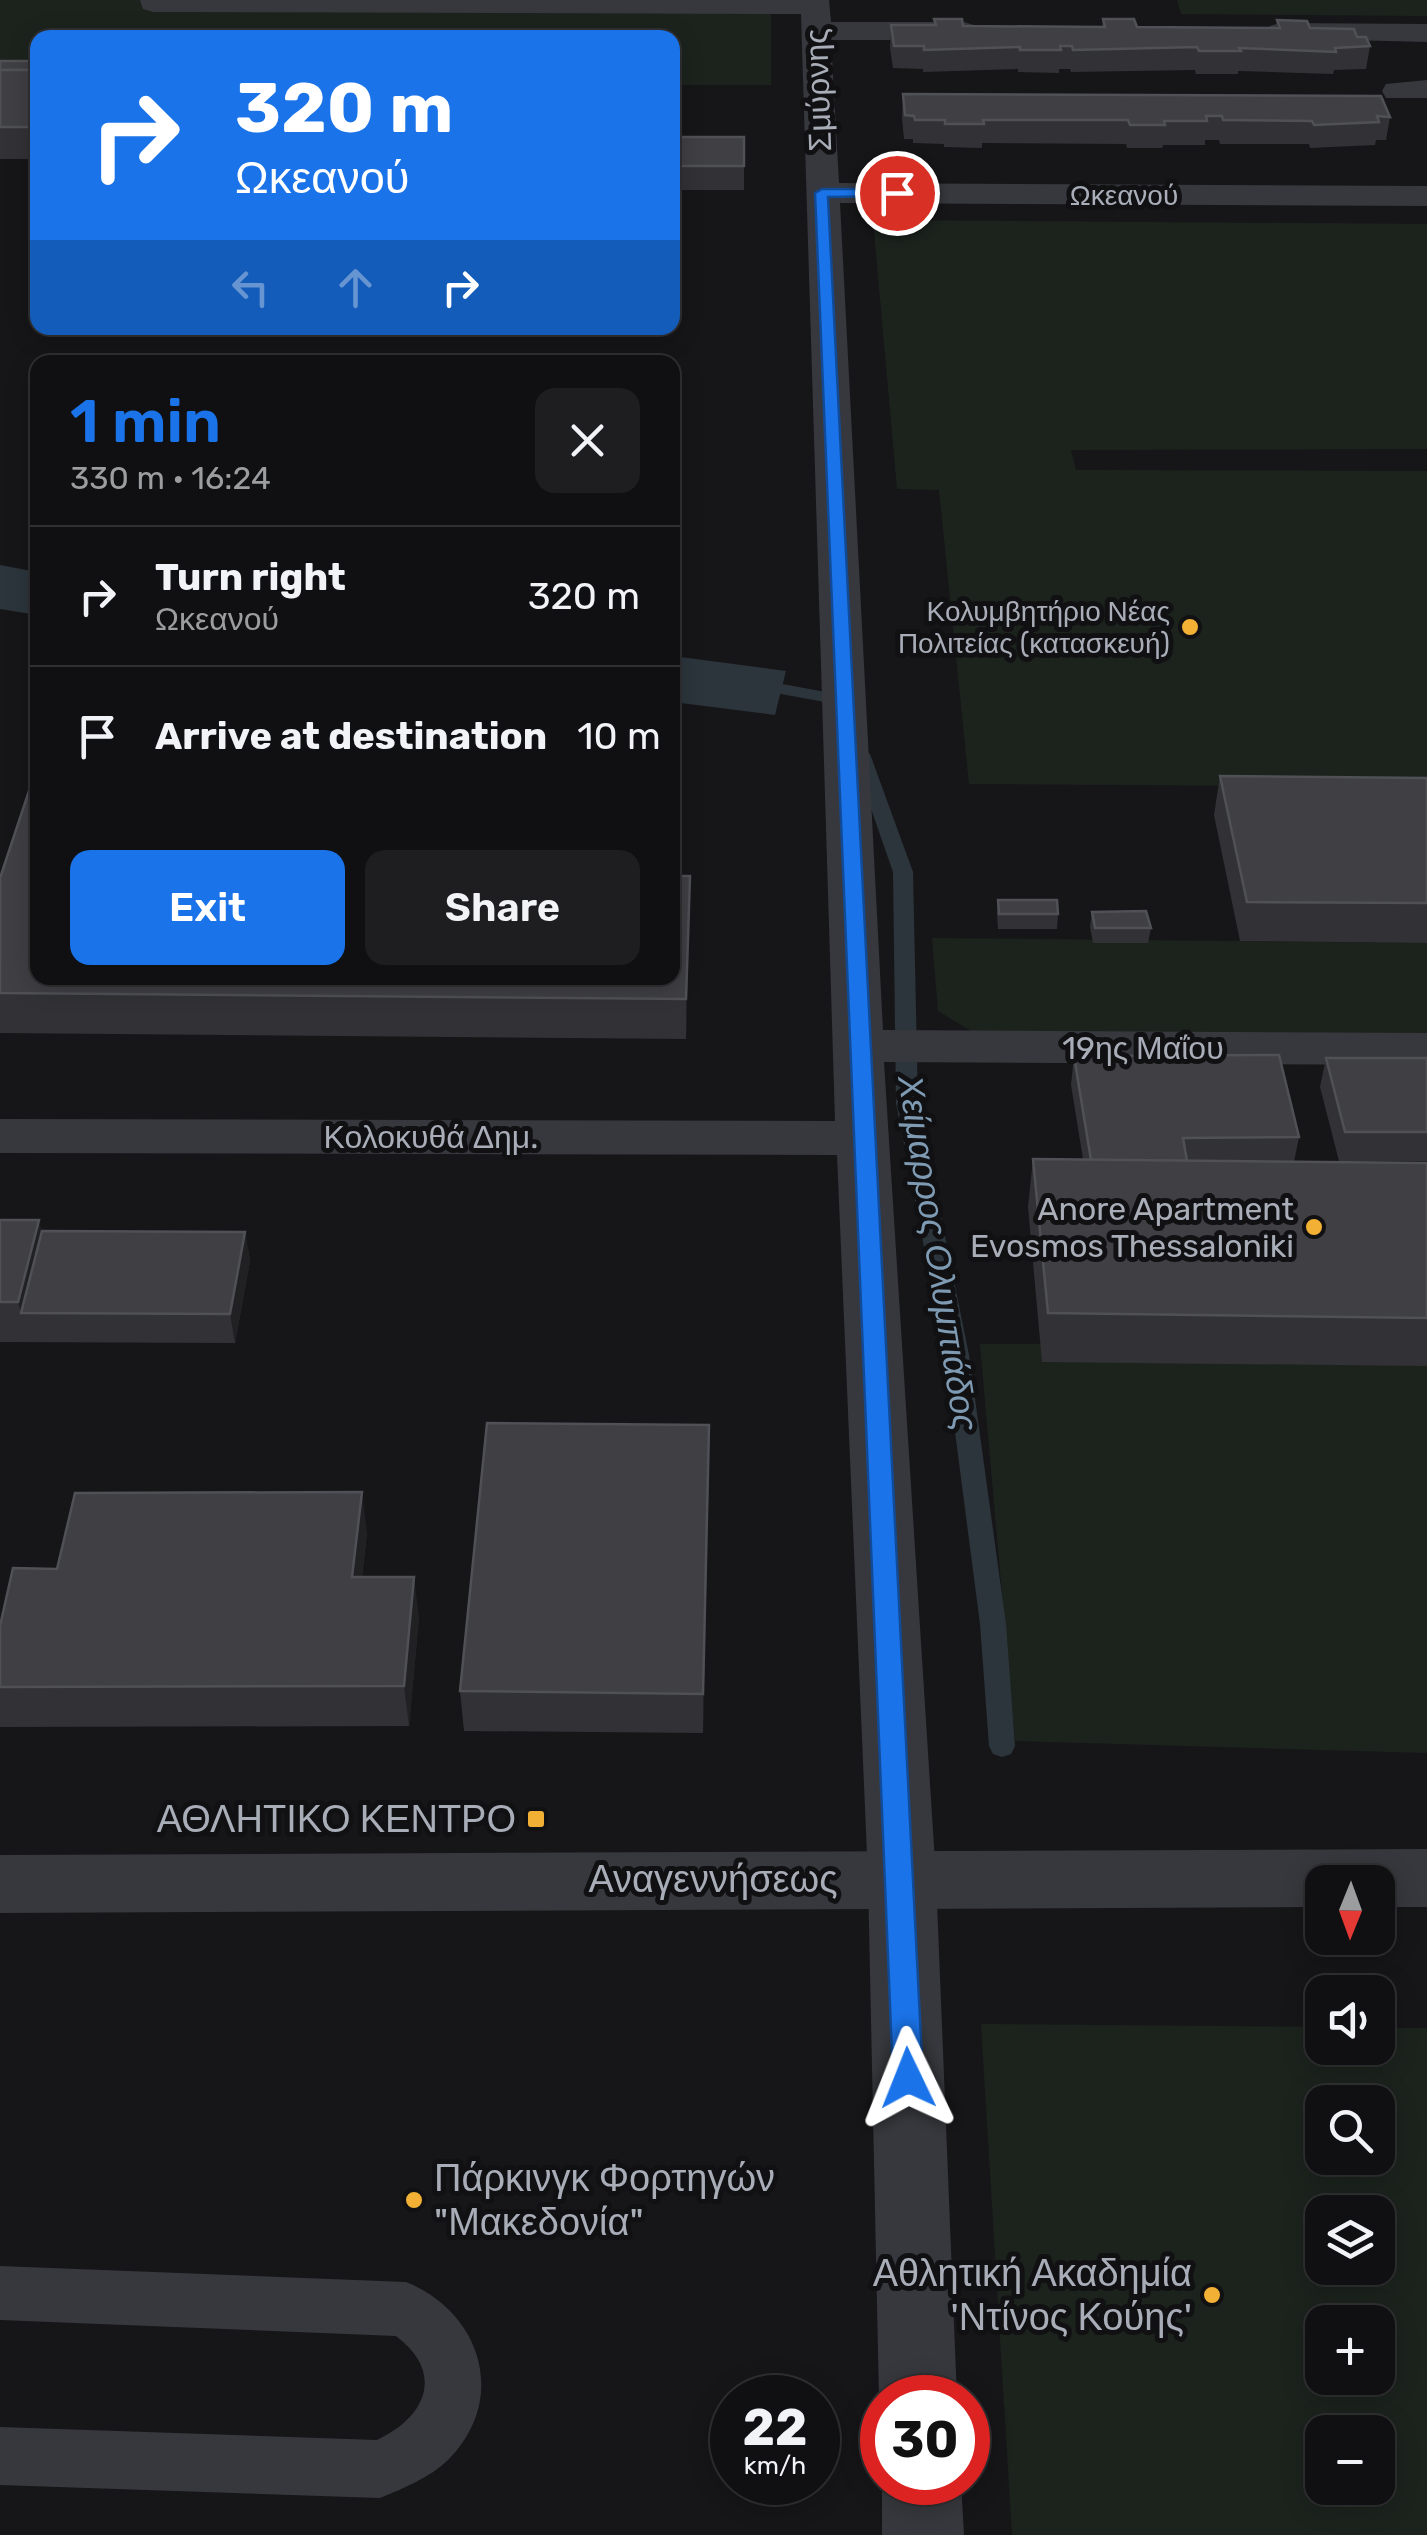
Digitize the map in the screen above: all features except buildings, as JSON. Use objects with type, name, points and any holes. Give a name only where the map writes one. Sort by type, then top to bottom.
[{"type":"street","points":[[153,2],[816,12],[989,31]]},
{"type":"street","name":"Σμύρνης","points":[[816,12],[862,1138],[902,1878],[917,2375]]},
{"type":"street","points":[[1256,32],[1427,33]]},
{"type":"street","name":"Ωκεανού","points":[[822,193],[1427,196]]},
{"type":"street","name":"19ης Μαΐου","points":[[858,1046],[1427,1049]]},
{"type":"street","name":"Κολοκυθά Δημ.","points":[[0,1136],[862,1138]]},
{"type":"street","name":"Αναγεννήσεως","points":[[0,1884],[1427,1878]]},
{"type":"street","points":[[921,2505],[922,2535]]},
{"type":"lane","points":[[0,2293],[406,2309],[426,2321],[443,2340],[453,2362],[455,2388],[447,2416],[430,2440],[408,2459],[380,2469],[0,2456]]},
{"type":"shaded area","points":[[0,0],[771,0],[771,85],[680,85],[680,30],[30,30],[30,83],[0,83]]},
{"type":"shaded area","points":[[1177,0],[1427,0],[1427,16],[1181,14]]},
{"type":"shaded area","points":[[873,220],[1427,224],[1427,449],[1071,450],[1076,470],[1427,471],[1427,787],[969,784],[939,490],[897,489]]},
{"type":"shaded area","points":[[0,565],[30,571],[30,614],[0,609]]},
{"type":"shaded area","points":[[680,657],[786,671],[775,715],[680,703]]},
{"type":"shaded area","points":[[932,938],[1427,943],[1427,1035],[971,1031],[938,1011]]},
{"type":"shaded area","points":[[980,1344],[1427,1345],[1427,1753],[1015,1741]]},
{"type":"shaded area","name":"Αθλητική Ακαδημία 'Ντίνος Κούης'","points":[[981,2024],[1305,2027],[1305,2065],[1395,2065],[1395,2028],[1427,2028],[1427,2535],[1012,2535]]},
{"type":"waterway","name":"Χείμαρρος Ολυμπιάδος","points":[[755,684],[836,699],[845,710]]},
{"type":"waterway","name":"Χείμαρρος Ολυμπιάδος","points":[[861,754],[903,872],[907,1103],[957,1355],[993,1624],[1002,1746]]},
{"type":"place","name":"Κολυμβητήριο Νέας Πολιτείας (κατασκευή)","points":[[1190,627]]},
{"type":"place","name":"Anore Apartment Evosmos Thessaloniki","points":[[1314,1227]]},
{"type":"place","name":"ΑΘΛΗΤΙΚΟ ΚΕΝΤΡΟ","points":[[536,1819]]},
{"type":"place","name":"Πάρκινγκ Φορτηγών \"Μακεδονία\"","points":[[414,2200]]},
{"type":"place","name":"Αθλητική Ακαδημία 'Ντίνος Κούης'","points":[[1212,2295]]},
{"type":"route","points":[[897,193],[822,193],[862,1138],[902,1878],[908,2078]]}]
